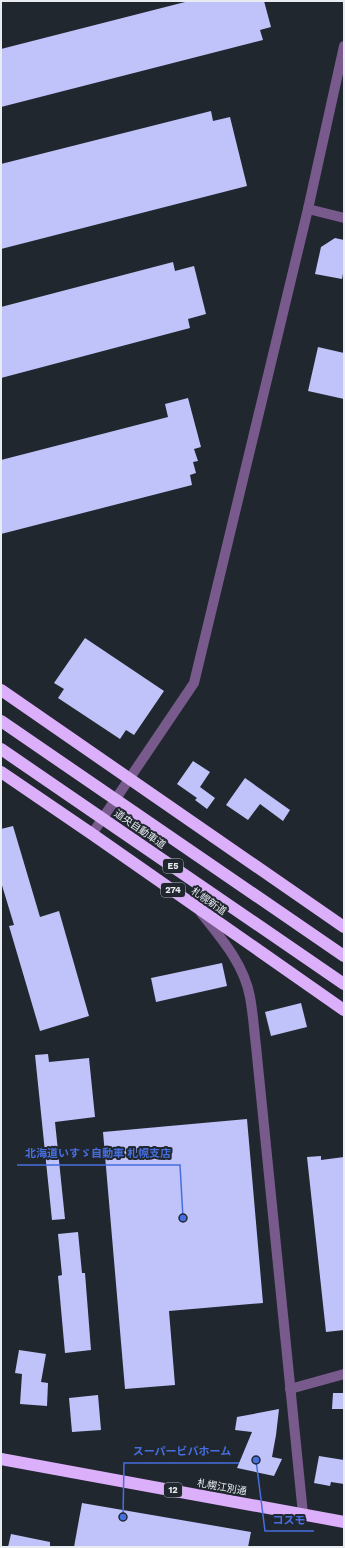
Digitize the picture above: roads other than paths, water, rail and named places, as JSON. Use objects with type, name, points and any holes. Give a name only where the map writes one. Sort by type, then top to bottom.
[{"type":"highway","points":[[1,690],[344,927]]},
{"type":"highway","name":"道央自動車道","points":[[1,721],[344,956]]},
{"type":"highway","name":"道央自動車道","points":[[1,749],[344,984]]},
{"type":"highway","name":"札幌新道","points":[[1,772],[344,1010]]},
{"type":"highway","name":"札幌江別通","points":[[1,1459],[344,1522]]},
{"type":"street","points":[[92,834],[194,683],[308,209],[344,46]]},
{"type":"street","points":[[308,209],[344,218]]},
{"type":"street","points":[[196,907],[231,951],[240,969],[250,996],[303,1514]]},
{"type":"street","points":[[290,1389],[344,1374]]},
{"type":"place","name":"北海道いすゞ自動車 札幌支店","points":[[183,1218]]},
{"type":"place","name":"コスモ","points":[[256,1460]]},
{"type":"place","name":"スーパービバホーム","points":[[123,1517]]}]
